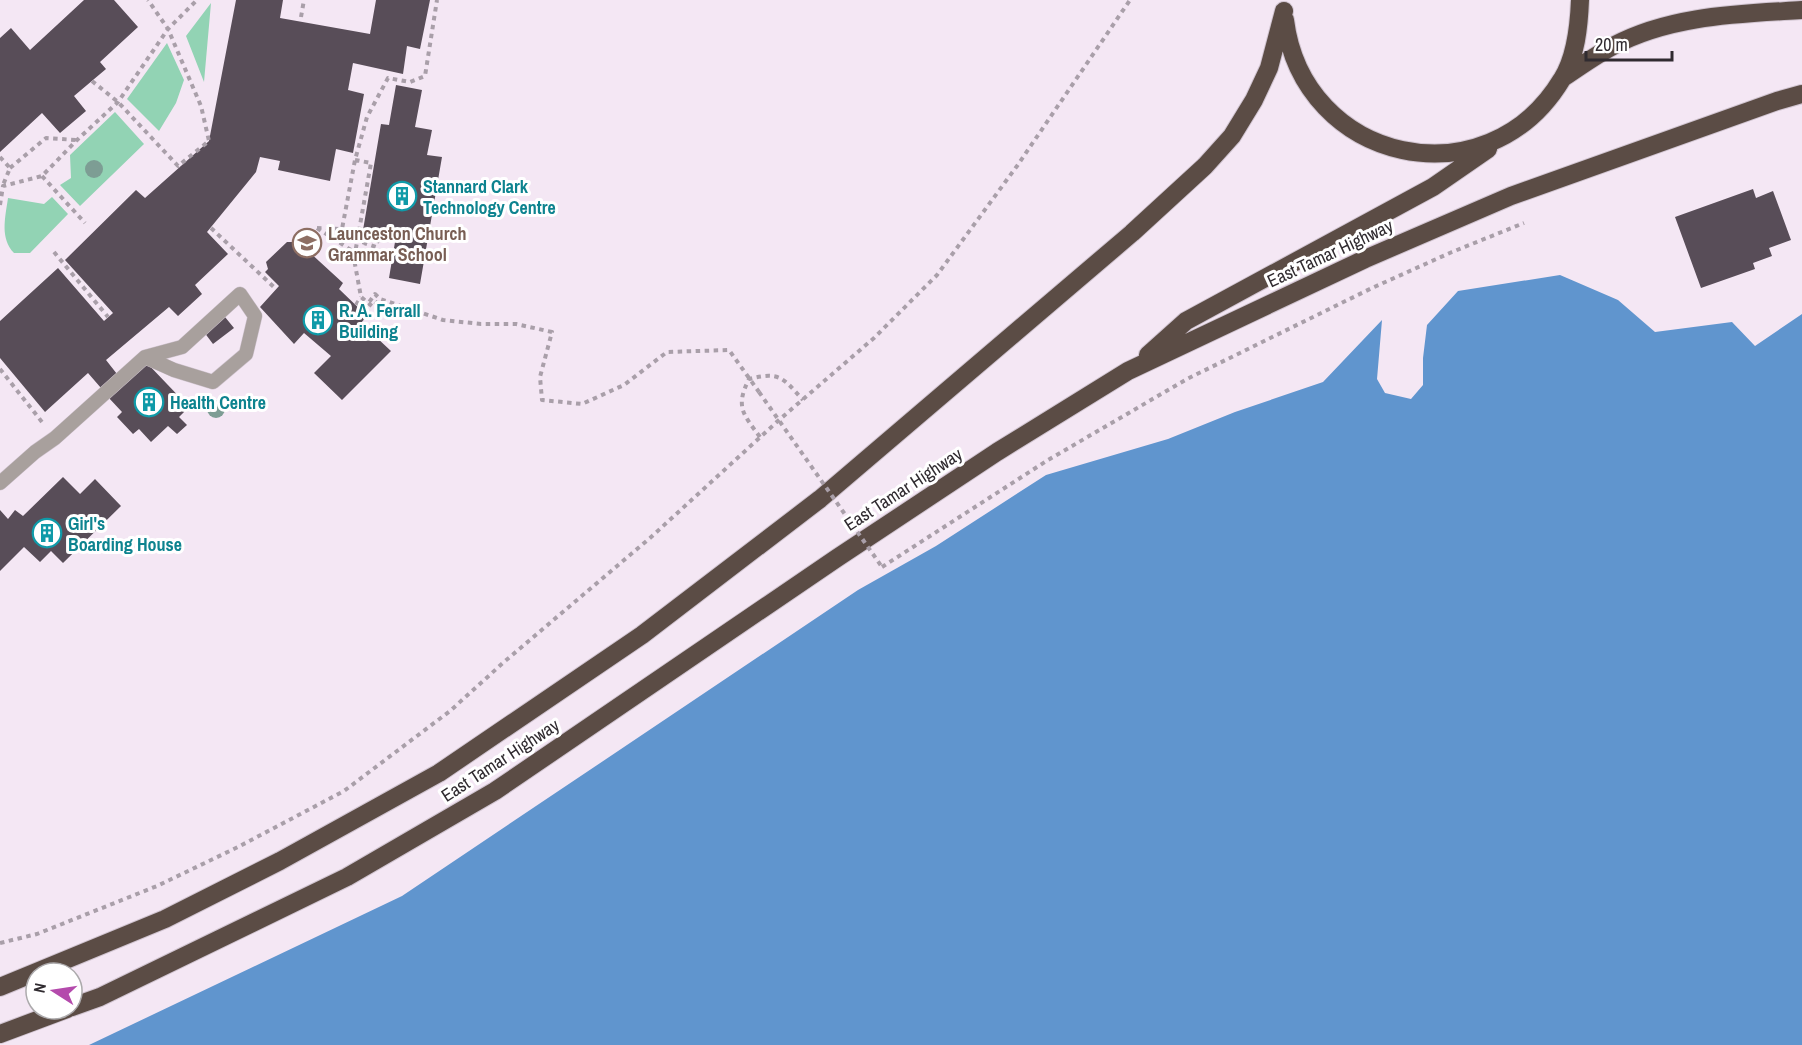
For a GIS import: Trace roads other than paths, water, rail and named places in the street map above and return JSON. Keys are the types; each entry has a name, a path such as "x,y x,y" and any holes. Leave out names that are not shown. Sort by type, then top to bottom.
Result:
{"highway":[{"path":"1563,78 1576,35 1580,0"},
{"path":"1284,5 1288,38 1299,67 1324,106 1349,129 1379,144 1412,153 1444,154 1465,151 1514,130"},
{"name":"East Tamar Highway","path":"0,987 165,919 280,861 439,773 642,635 820,499 1172,197 1205,166 1232,136 1254,100 1269,68 1284,5"},
{"path":"1128,372 1186,321 1433,187 1534,114 1563,78 1615,45 1649,31 1683,21 1802,10"},
{"name":"East Tamar Highway","path":"84,1003 347,877 447,820 495,791 957,478 1128,372 1365,259 1511,196 1802,94"},
{"path":"0,1034 35,1021"}],"lane":[{"path":"0,483 35,452 55,438 145,357 182,347 240,294 255,316 246,354 213,382 174,370 145,357"}],"water":[{"path":"1560,275 1618,300 1655,332 1732,322 1755,346 1802,314 1802,1045 89,1045 402,896 858,590 936,546 1046,475 1168,439 1235,412 1323,382 1382,320 1377,379 1385,393 1411,399 1423,385 1427,325 1458,291"}],"place":[{"name":"Stannard Clark Technology Centre","path":"402,196"},
{"name":"Launceston Church Grammar School","path":"307,243"},
{"name":"R. A. Ferrall Building","path":"318,320"},
{"name":"Health Centre","path":"149,402"},
{"name":"Girl's Boarding House","path":"47,533"}]}
